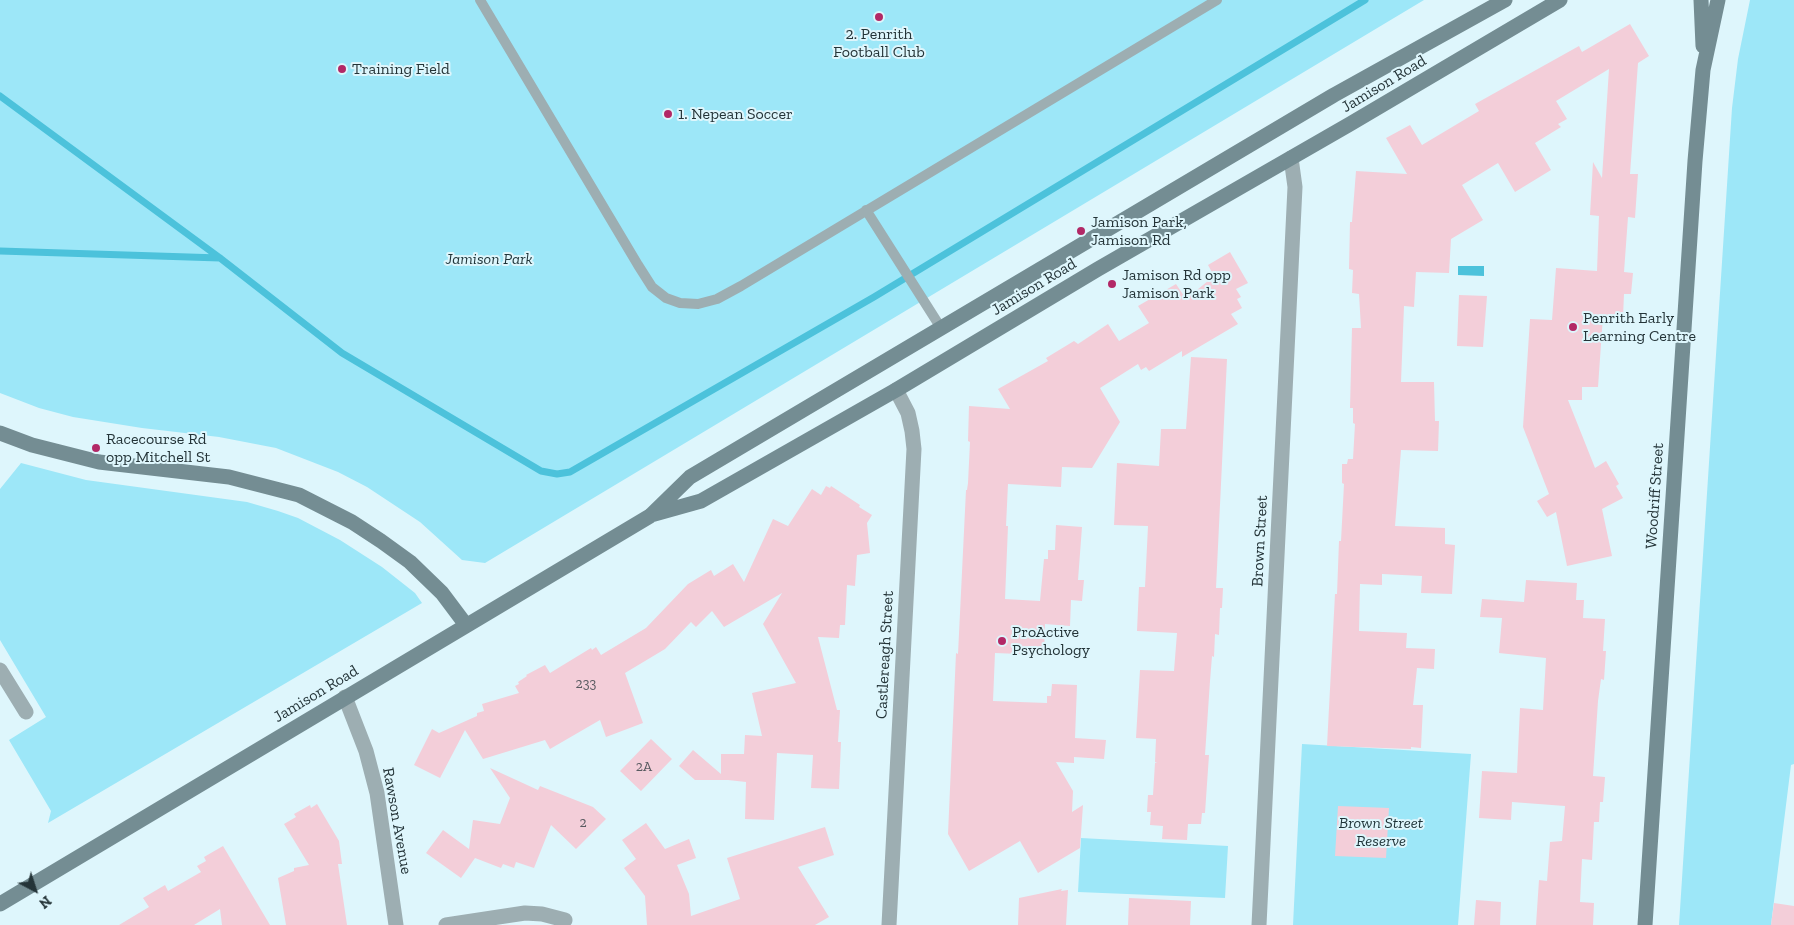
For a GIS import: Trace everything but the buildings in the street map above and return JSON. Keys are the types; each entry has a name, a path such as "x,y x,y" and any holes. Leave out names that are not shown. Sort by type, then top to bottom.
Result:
{"main road":[{"name":"Jamison Road","path":"0,904 650,516 690,477 1334,95 1505,0"},
{"name":"Jamison Road","path":"650,516 701,501 896,390 1098,269 1560,0"},
{"name":"Woodriff Street","path":"1701,0 1703,70"},
{"name":"Woodriff Street","path":"1645,925 1694,161 1703,70 1718,0"},
{"path":"1,435 99,462 229,477 299,495 352,522 410,562 442,593 466,625"}],"street":[{"name":"Brown Street","path":"1258,925 1295,187 1291,158"},
{"name":"Castlereagh Street","path":"888,925 914,449 908,413 896,390"},
{"path":"0,670 26,712"},
{"name":"Rawson Avenue","path":"345,697 366,751 378,793 396,925"},
{"path":"446,925 525,913 542,914 565,920"}],"lane":[{"path":"480,0 652,287 666,298 680,303 698,304 717,299 741,286 1217,0"},
{"path":"866,210 941,328"}],"green space":[{"name":"Jamison Park","path":"0,0 1424,0 485,563 462,560 420,522 367,487 338,472 276,448 219,437 142,428 73,417 39,408 0,393"},
{"path":"1750,0 1794,0 1794,764 1791,765 1771,925 1679,925 1732,108 1738,59"},
{"path":"21,463 86,480 247,502 278,511 298,518 340,540 382,567 415,593 422,603 48,823 51,811 9,740 46,717 0,640 0,489"},
{"name":"Brown Street Reserve","path":"1302,744 1471,754 1458,925 1293,925"},
{"path":"1081,838 1228,846 1225,898 1078,892"}],"shaded area":[{"path":"1458,266 1484,266 1484,276 1458,275"}],"waterway":[{"path":"0,96 220,258 342,353 541,471 557,474 570,472 874,297 1365,0"},
{"path":"0,251 220,258"}],"place":[{"name":"2. Penrith Football Club","path":"879,17"},
{"name":"Training Field","path":"342,69"},
{"name":"1. Nepean Soccer","path":"668,114"},
{"name":"Jamison Park, Jamison Rd","path":"1081,231"},
{"name":"Jamison Rd opp Jamison Park","path":"1112,284"},
{"name":"Penrith Early Learning Centre","path":"1573,327"},
{"name":"Racecourse Rd opp Mitchell St","path":"96,448"},
{"name":"ProActive Psychology","path":"1002,641"}]}
